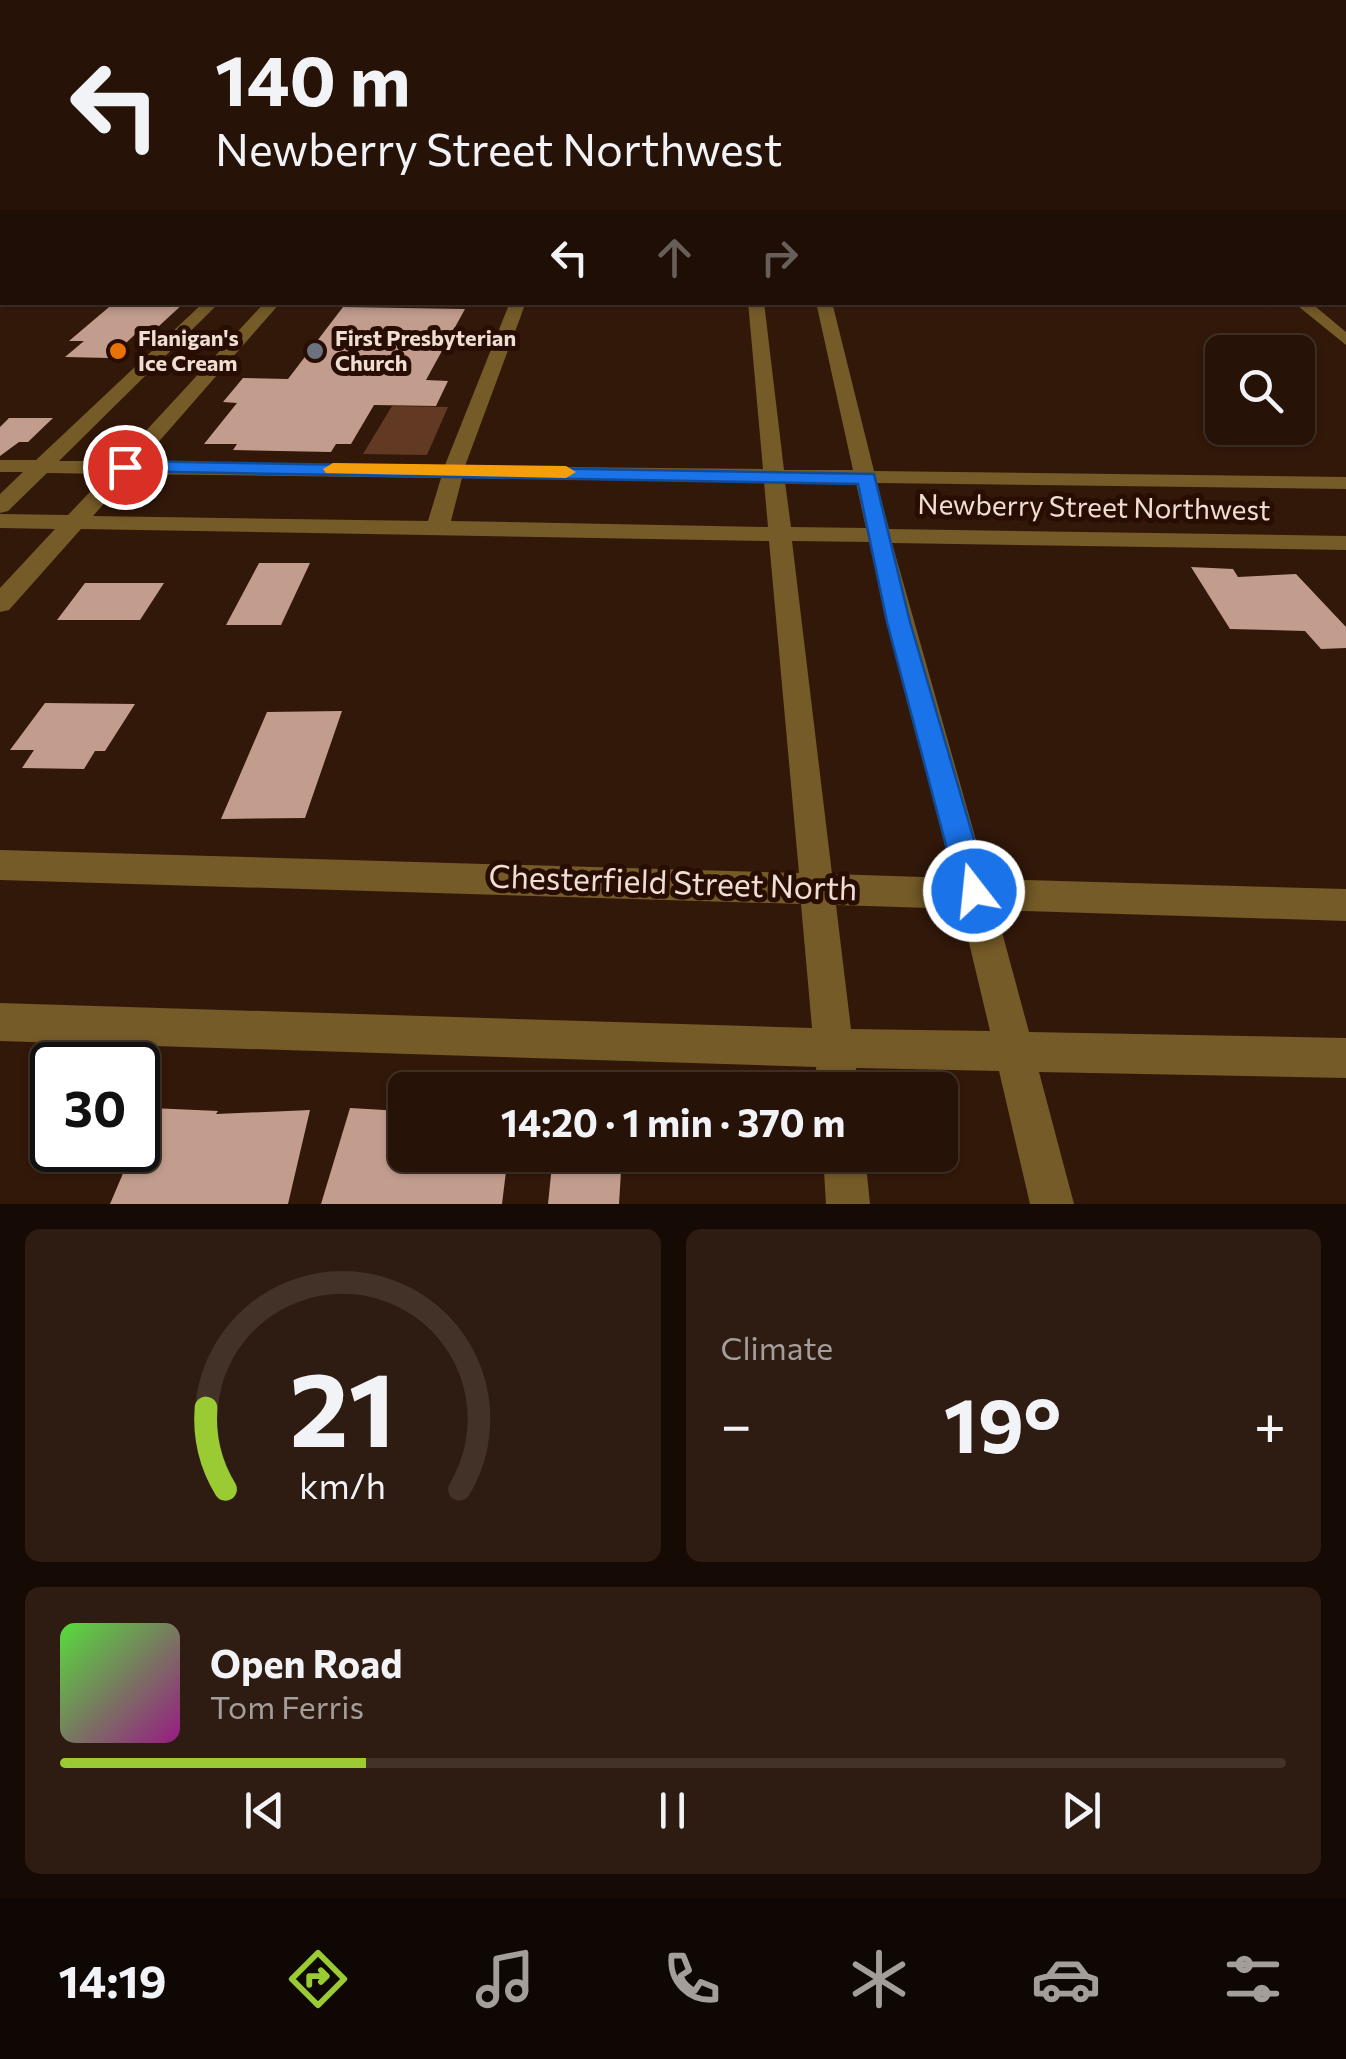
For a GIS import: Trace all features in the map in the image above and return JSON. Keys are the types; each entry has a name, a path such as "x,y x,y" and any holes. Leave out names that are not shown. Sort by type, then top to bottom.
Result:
{"street":[{"path":"0,506 209,305"},
{"path":"0,604 271,305"},
{"path":"438,527 454,470 517,305"},
{"path":"756,305 836,1072"},
{"path":"825,305 898,622 974,891 1052,1204"},
{"path":"1304,305 1346,340"},
{"name":"Newberry Street Northwest","path":"0,466 1346,483"},
{"name":"Newberry Street Northwest","path":"0,521 1346,542"},
{"name":"Chesterfield Street North","path":"0,866 974,891 1346,906"},
{"path":"0,1022 834,1048 1346,1058"},
{"path":"845,1172 848,1204"}],"shaded area":[{"path":"392,406 448,407 427,455 363,454"}],"building":[{"path":"111,305 182,305 159,326 144,326 110,358 65,357 84,341 69,341"},
{"path":"343,307 465,309 426,380 448,381 436,406 374,405 351,444 336,444 331,452 233,450 237,444 204,444 237,403 223,402 243,378 288,379"},
{"path":"9,418 53,418 28,442 19,442 0,456 0,427"},
{"path":"259,563 310,563 281,625 226,625"},
{"path":"1191,567 1233,569 1238,577 1296,574 1346,627 1346,648 1321,649 1305,631 1230,629"},
{"path":"85,583 164,583 140,620 57,620"},
{"path":"45,703 135,704 105,751 95,751 84,769 22,768 34,750 10,750"},
{"path":"342,711 305,818 221,819 267,712"},
{"path":"160,1108 218,1111 216,1114 310,1110 288,1204 110,1204 124,1172 160,1172"},
{"path":"350,1108 388,1110 388,1172 506,1172 502,1204 321,1204"},
{"path":"551,1172 621,1172 619,1204 548,1204"}],"slow traffic":[{"path":"333,469 566,472"}],"place":[{"name":"Flanigan's Ice Cream","path":"118,351"},
{"name":"First Presbyterian Church","path":"315,351"}],"route":[{"path":"125,467 867,478 898,622 974,891"}]}
